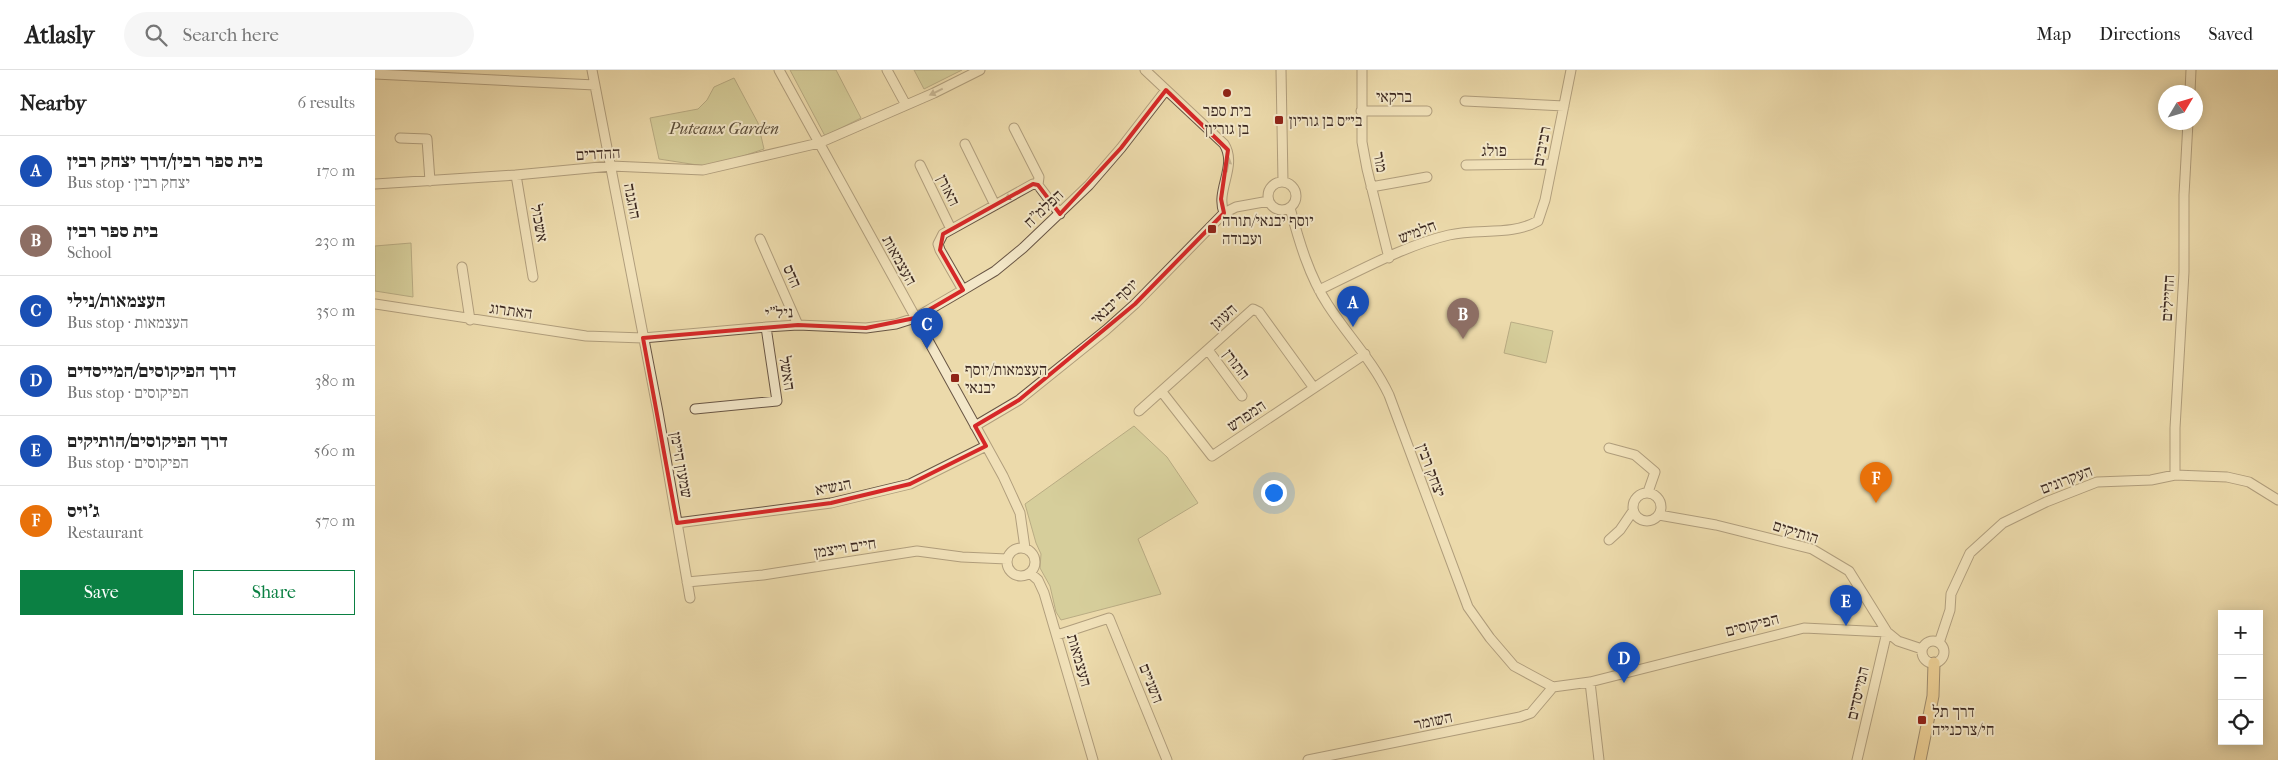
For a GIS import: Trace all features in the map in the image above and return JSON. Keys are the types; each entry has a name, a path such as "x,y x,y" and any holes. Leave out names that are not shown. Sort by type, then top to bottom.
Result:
{"main road":[{"path":"1920,760 1933,696 1934,663"}],"street":[{"name":"ההגנה","path":"592,70 643,338"},
{"name":"העצמאות","path":"779,70 1017,504 1023,524 1025,548"},
{"path":"887,70 906,105"},
{"name":"ההדרים","path":"375,184 516,175 611,166 703,170 819,143 980,70"},
{"path":"1145,70 1224,144 1228,150 1230,158 1221,199 1224,213"},
{"path":"1281,70 1283,182"},
{"name":"מור","path":"1362,70 1362,142 1389,258"},
{"name":"רביבים","path":"1532,224 1538,221 1541,214 1571,70"},
{"path":"2190,85 2191,70"},
{"path":"375,74 461,75 595,85"},
{"name":"הפלמ\"ח","path":"915,318 995,270 1059,214 1089,185 1121,148 1166,90"},
{"path":"1465,101 1564,106"},
{"name":"ברקאי","path":"1361,111 1427,111"},
{"path":"1014,128 1039,177 1038,184 1059,214"},
{"name":"החיילים","path":"2175,475 2175,428 2184,272 2184,195 2188,130"},
{"path":"400,138 427,140 430,181"},
{"path":"965,144 995,205"},
{"name":"פולג","path":"1466,165 1552,164"},
{"name":"האורן","path":"920,165 951,228"},
{"name":"אשכול","path":"516,175 533,277"},
{"path":"1371,187 1427,178"},
{"path":"1283,182 1292,186 1295,190 1296,200 1290,208 1278,209 1269,201 1268,196 1271,187 1283,182"},
{"name":"האורן","path":"963,290 938,244 943,234 1033,184 1038,184"},
{"name":"יוסף יבנאי","path":"975,426 1019,400 1106,330 1135,304 1224,213 1236,207 1269,201"},
{"name":"יצחק רבין","path":"1290,208 1300,245 1319,290 1379,374 1389,394 1467,607 1514,666 1553,688"},
{"name":"חלמיש","path":"1319,290 1389,258 1451,234 1491,229 1515,229 1532,224"},
{"name":"הדס","path":"760,239 798,325"},
{"path":"462,267 470,320"},
{"name":"האתרוג","path":"375,304 470,320 586,336 643,338"},
{"name":"העוגן","path":"1139,411 1253,310 1259,312 1314,388"},
{"name":"ניל\"י","path":"643,338 798,325 866,328 896,324 915,318"},
{"name":"האשל","path":"695,408 777,400 766,327"},
{"name":"שמעון היימן","path":"643,338 690,598"},
{"name":"התורן","path":"1208,350 1242,396"},
{"name":"המפרש","path":"1162,392 1212,456 1365,354"},
{"name":"הנשיא","path":"677,523 831,503 910,484 986,446"},
{"path":"1609,448 1635,455 1655,472 1648,492"},
{"name":"העקרונים","path":"1939,643 1950,610 1951,594 1970,553 2003,523 2046,502 2097,482 2151,480 2175,475 2227,477 2249,482 2278,500"},
{"path":"1609,540 1620,530 1633,511 1633,502 1639,494 1648,492 1659,499 1662,507 1659,516 1651,521 1643,520 1633,511"},
{"name":"הותיקים","path":"1659,516 1716,525 1812,549 1849,570 1887,632"},
{"path":"1025,548 1033,553 1036,562 1030,574 1022,576 1014,574 1008,568 1007,559 1012,551 1025,548"},
{"name":"חיים וייצמן","path":"687,582 763,575 917,551 962,557 1007,559"},
{"name":"העצמאות","path":"1030,574 1041,586 1093,760"},
{"name":"השניים","path":"1057,635 1109,618 1167,760"},
{"name":"הפיקוסים","path":"1590,682 1803,628 1887,632 1898,641 1922,649"},
{"name":"המייסדים","path":"1857,760 1887,632"},
{"path":"1929,641 1939,643 1943,648 1943,656 1940,661 1934,663 1923,659 1922,649 1929,641"},
{"path":"1553,688 1590,682 1599,760"},
{"name":"השומר","path":"1308,760 1520,717 1531,713 1553,688"}],"highlighted area":[{"path":"1166,90 1228,150 1221,199 1224,213 1135,304 1019,400 975,426 986,446 910,484 831,503 677,523 643,338 798,325 866,328 915,318 963,290 940,250 943,234 1033,184 1038,185 1060,214 1121,148"}],"green space":[{"path":"790,70 836,70 861,118 825,136"},
{"path":"914,70 962,70 924,89"},
{"name":"Puteaux Garden","path":"734,78 758,123 764,149 710,167 659,159 650,118 698,109 707,100 714,87"},
{"path":"411,243 413,297 375,291 375,246"},
{"path":"1511,322 1553,331 1546,363 1504,353"},
{"path":"1134,426 1167,457 1198,503 1138,539 1161,594 1061,620 1056,612 1050,586 1040,568 1041,554 1025,504"}],"place":[{"name":"בית ספר בן גוריון","path":"1227,93"},
{"name":"בי״ס בן גוריון","path":"1279,120"},
{"name":"יוסף יבנאי/תורה ועבודה","path":"1212,229"},
{"name":"בית ספר רבין/דרך יצחק רבין","path":"1353,327"},
{"name":"בית ספר רבין","path":"1463,339"},
{"name":"העצמאות/נילי","path":"927,349"},
{"name":"העצמאות/יוסף יבנאי","path":"955,378"},
{"name":"ג'ויס","path":"1876,503"},
{"name":"דרך הפיקוסים/הותיקים","path":"1846,626"},
{"name":"דרך הפיקוסים/המייסדים","path":"1624,683"},
{"name":"דרך תל חי/צרכנייה","path":"1922,720"}]}
